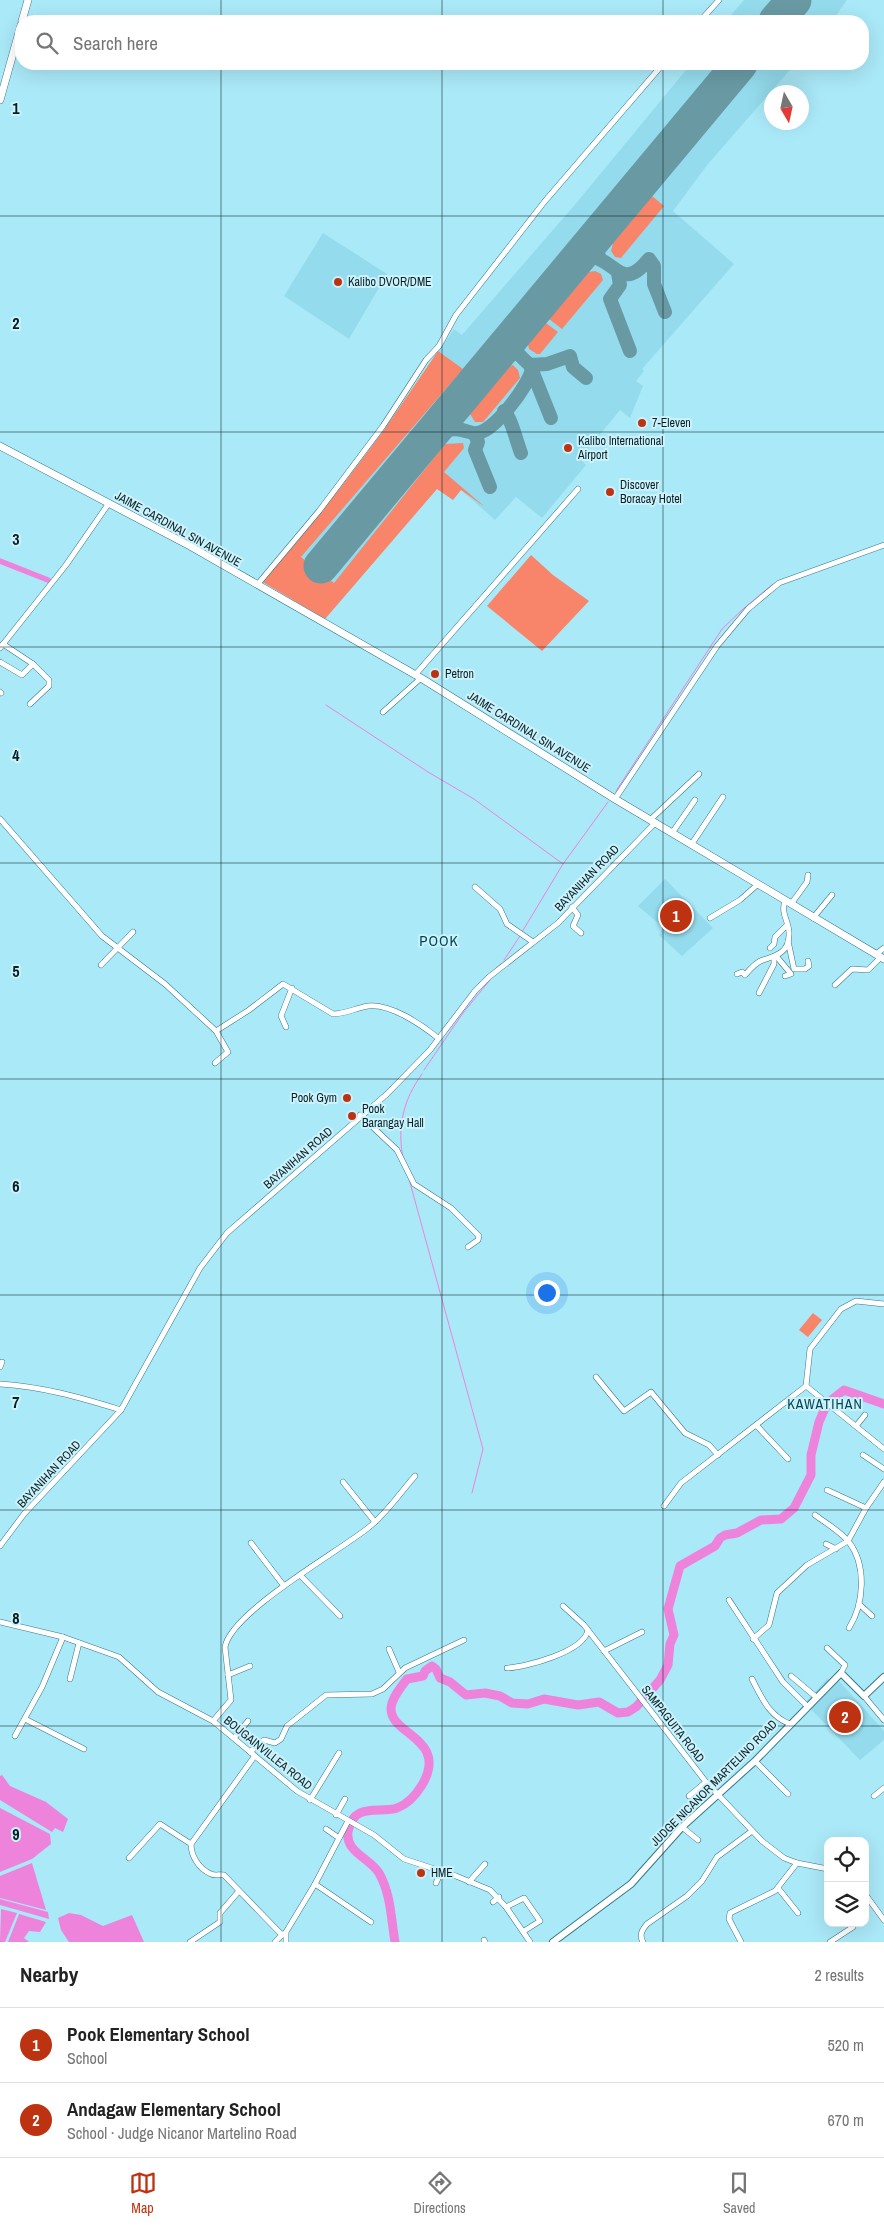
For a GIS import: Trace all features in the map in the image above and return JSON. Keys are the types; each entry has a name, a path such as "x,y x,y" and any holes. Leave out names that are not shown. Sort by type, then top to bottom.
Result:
{"main road":[{"path":"24,15 28,0"},
{"path":"0,100 15,46"},
{"name":"JAIME CARDINAL SIN AVENUE","path":"0,446 109,503 418,677 652,822 881,957"}],"street":[{"path":"705,15 719,0"},
{"path":"257,585 319,511 383,426 426,360 439,346 456,315 545,201 658,70"},
{"path":"383,712 418,677 578,489"},
{"path":"30,704 50,683 46,676 33,664 2,646 66,565 109,503"},
{"path":"614,799 716,646 748,609 779,583 884,545"},
{"path":"0,662 22,675 33,664"},
{"name":"BAYANIHAN ROAD","path":"0,1546 24,1514 121,1410 200,1268 227,1233 416,1066 480,986 558,923 699,774"},
{"path":"691,845 723,797"},
{"path":"672,833 695,800"},
{"path":"0,819 95,929 116,948 165,984 216,1031 228,1052 214,1063"},
{"path":"808,875 807,882 782,910 787,925 794,969 805,969 809,966 808,961"},
{"path":"710,918 740,900 758,884"},
{"path":"475,887 500,908 507,924 533,942"},
{"path":"813,918 832,895"},
{"path":"572,907 578,914 573,926 581,934"},
{"path":"770,948 774,944 775,937 787,925"},
{"path":"101,966 133,932"},
{"path":"759,993 774,964 775,957 788,940"},
{"path":"835,985 852,969 868,970 881,957 884,948"},
{"path":"737,974 742,972 745,975 752,966 763,959 775,957"},
{"path":"775,957 791,974 785,976"},
{"path":"216,1031 249,1010 283,984 333,1014 368,1006 387,1008 422,1025 438,1038"},
{"path":"286,1027 281,1016 292,988"},
{"path":"360,1115 397,1150 414,1184 451,1208 479,1236 478,1240 468,1247"},
{"path":"664,1506 681,1483 806,1386 810,1349 841,1309 856,1300 884,1304"},
{"path":"596,1378 624,1412 651,1392 685,1434 709,1445 718,1455"},
{"path":"0,1384 34,1386 121,1410"},
{"path":"806,1386 884,1449"},
{"path":"856,1426 864,1415"},
{"path":"756,1426 788,1459"},
{"path":"863,1455 884,1469"},
{"path":"213,1721 231,1700 226,1640 235,1628 284,1586 375,1522 414,1476"},
{"path":"343,1482 375,1522"},
{"path":"753,1639 769,1625 777,1593 803,1568 848,1541 866,1508 884,1482"},
{"path":"827,1490 866,1508"},
{"path":"815,1515 848,1541 857,1554 860,1568 859,1604 856,1616 849,1628"},
{"path":"252,1543 284,1586"},
{"path":"826,1544 836,1549"},
{"path":"300,1575 340,1616"},
{"path":"729,1600 753,1639 789,1690 807,1706"},
{"path":"859,1604 872,1616"},
{"name":"SAMPAGUITA ROAD","path":"563,1606 588,1630 706,1782 752,1831 772,1850 797,1863 824,1868"},
{"name":"BOUGAINVILLEA ROAD","path":"0,1622 62,1637 119,1657 158,1692 213,1721 235,1737 252,1754 310,1800 374,1835 404,1859 490,1890 506,1907 530,1942"},
{"path":"507,1668 524,1667 551,1657 582,1641 588,1630"},
{"path":"604,1651 642,1632"},
{"path":"15,1736 42,1686 62,1637"},
{"path":"286,1942 284,1934 222,1873 211,1874 193,1858 192,1844 252,1754 264,1740 275,1743 281,1739 287,1726 326,1695 372,1694 382,1689 400,1672 428,1656 464,1640"},
{"path":"70,1679 79,1643"},
{"path":"827,1648 845,1665 841,1673 884,1720"},
{"path":"389,1649 400,1672"},
{"path":"228,1675 250,1666"},
{"name":"JUDGE NICANOR MARTELINO ROAD","path":"553,1942 631,1884 682,1827 755,1761 841,1673"},
{"path":"791,1676 816,1697"},
{"path":"864,1696 884,1677"},
{"path":"752,1678 771,1712 777,1718 790,1724"},
{"path":"25,1719 84,1749"},
{"path":"235,1737 248,1721"},
{"path":"310,1800 339,1753"},
{"path":"755,1761 788,1794"},
{"path":"689,1796 706,1782"},
{"path":"874,1796 884,1788"},
{"path":"336,1815 345,1799"},
{"path":"275,1942 284,1934 315,1884 348,1822"},
{"path":"129,1858 160,1824 192,1844"},
{"path":"682,1827 698,1840"},
{"path":"326,1829 339,1838"},
{"path":"643,1942 641,1938 642,1930 647,1924 687,1896 702,1881 717,1858 752,1831"},
{"path":"742,1942 729,1919 730,1913 767,1896 778,1888 797,1863"},
{"path":"469,1882 485,1864"},
{"path":"436,1883 442,1872"},
{"path":"315,1884 371,1922"},
{"path":"778,1888 798,1913"},
{"path":"190,1942 220,1922 220,1912 239,1891"},
{"path":"493,1902 498,1897"},
{"path":"506,1907 524,1898 539,1916 540,1921 524,1932"},
{"path":"869,1899 884,1920"},
{"path":"830,1942 853,1927"}],"shaded area":[{"path":"744,0 847,0 836,15 731,15"},
{"name":"Kalibo International Airport","path":"686,70 790,70 777,85 764,85 764,100 708,164 673,211 734,264 642,369 644,371 636,381 643,386 630,418 620,410 580,459 586,465 542,518 516,497 495,520 461,490 453,500 437,488 325,619 261,581 341,487 384,430 454,329 462,335 578,201"},
{"path":"652,196 664,206 621,258 615,257 611,251 613,243"},
{"path":"323,233 387,274 349,339 284,296"},
{"path":"595,271 601,274 603,280 562,329 549,319 589,272"},
{"path":"546,323 558,332 540,354 537,354 529,349 528,344"},
{"path":"438,351 463,369 301,557 334,583 445,444 463,443 464,448 444,472 485,507 461,490 453,500 437,489 325,619 261,581 341,487 384,430"},
{"path":"513,365 518,370 520,378 483,422 475,422 470,414 510,366"},
{"path":"531,555 553,575 589,601 542,651 487,606"},
{"path":"665,879 713,928 682,956 659,935 663,927 638,906"},
{"path":"813,1313 822,1320 808,1337 799,1330"},
{"path":"827,1679 839,1681 884,1731 884,1740 860,1760 805,1703"},
{"path":"2,1775 10,1786 46,1802 68,1819 63,1832 55,1828 52,1832 0,1800 0,1776"},
{"path":"0,1808 50,1834 51,1844 32,1859 0,1872"},
{"path":"32,1863 46,1910 0,1898 0,1876"},
{"path":"0,1899 48,1912 49,1919 0,1905"},
{"path":"1,1909 17,1913 5,1942 0,1942"},
{"path":"69,1913 81,1915 103,1926 132,1915 144,1942 69,1942 61,1930 58,1918"},
{"path":"19,1914 46,1922 40,1932 29,1931 24,1938 29,1942 8,1942"}],"waterway":[{"path":"0,561 48,580"},
{"path":"616,791 722,629 773,584"},
{"path":"326,705 428,772 474,799 563,864"},
{"path":"522,932 563,864 608,802"},
{"path":"504,960 520,936"},
{"path":"496,968 501,964"},
{"path":"424,1070 463,1013 490,980"},
{"path":"403,1158 401,1147 403,1114 410,1094 422,1074"},
{"path":"409,1179 483,1449 472,1493"},
{"path":"829,1402 844,1390 884,1404"},
{"path":"395,1942 390,1907 383,1881 375,1868 350,1845 348,1832 351,1822 361,1812 397,1808 408,1802 422,1785 428,1770 429,1757 424,1748 393,1718 391,1705 394,1697 407,1679 423,1676 425,1671 432,1666 436,1669 440,1678 450,1682 466,1695 485,1693 500,1696 512,1703 528,1704 544,1699 578,1705 599,1702 618,1713 628,1712 636,1707 660,1680 668,1665 670,1644 674,1635 668,1609 680,1566 715,1546 720,1538 725,1535 737,1533 761,1520 781,1519 794,1508 811,1475 811,1455 819,1422 826,1406"}],"taxiway":[{"path":"599,233 595,246 600,259"},
{"path":"575,261 594,257 626,274 633,273 649,259 654,266 654,284 665,312"},
{"path":"618,273 620,285 610,299 630,351"},
{"path":"518,331 515,342 516,350 530,365 547,364 570,356 573,367 586,378"},
{"path":"495,357 508,353 518,354"},
{"path":"531,368 551,418"},
{"path":"423,444 431,437 446,430 456,429 471,433 484,431 510,407 525,386 532,369"},
{"path":"451,410 451,424 456,429"},
{"path":"504,411 507,414 521,453"},
{"path":"475,434 478,442 475,450 490,487"}],"runway":[{"path":"781,15 794,0"},
{"path":"321,566 735,70"}],"place":[{"name":"Kalibo DVOR/DME","path":"338,282"},
{"name":"7-Eleven","path":"642,423"},
{"name":"Kalibo International Airport","path":"568,448"},
{"name":"Discover Boracay Hotel","path":"610,492"},
{"name":"Petron","path":"435,674"},
{"name":"Pook Elementary School","path":"676,916"},
{"name":"Pook Gym","path":"347,1098"},
{"name":"Pook Barangay Hall","path":"352,1116"},
{"name":"Andagaw Elementary School","path":"845,1717"},
{"name":"HME","path":"421,1873"}],"district":[{"name":"POOK","path":"439,941"},
{"name":"KAWATIHAN","path":"825,1404"}]}
